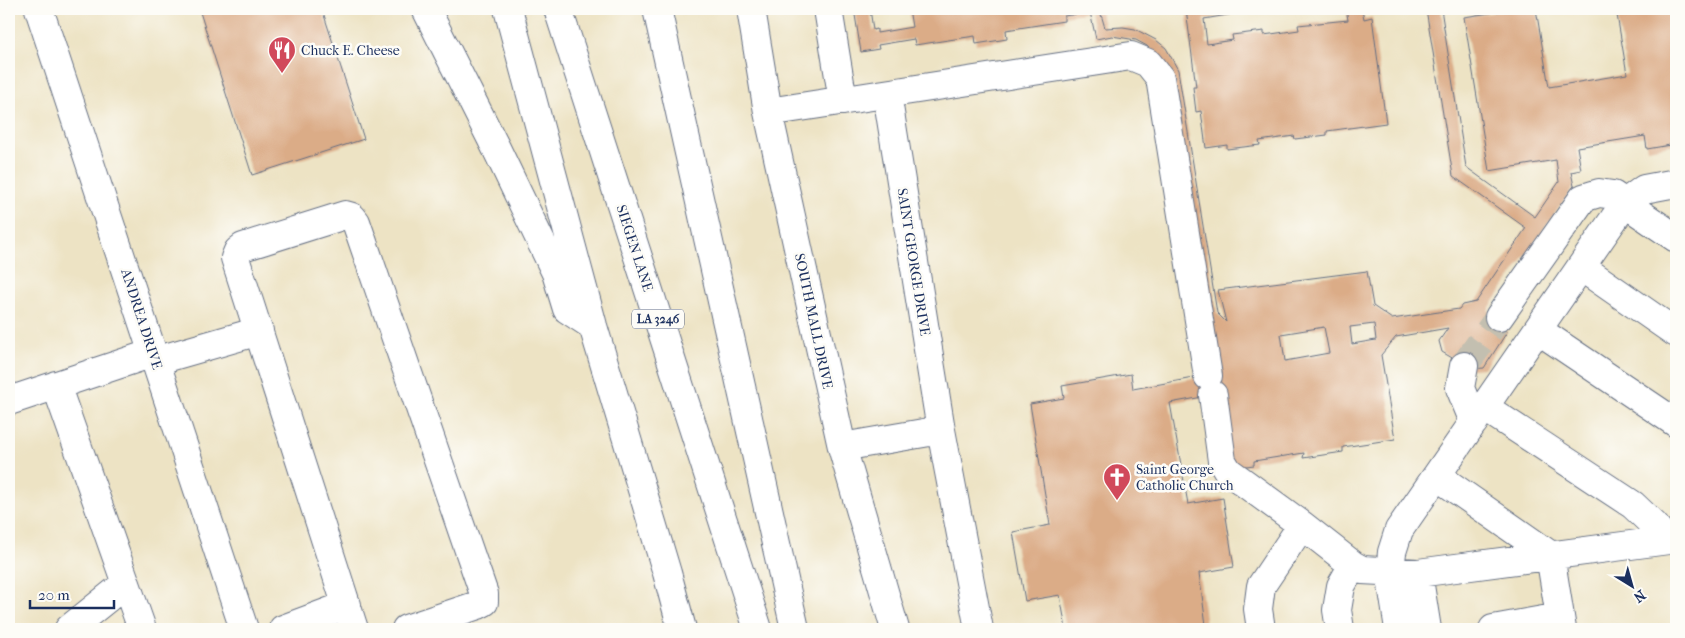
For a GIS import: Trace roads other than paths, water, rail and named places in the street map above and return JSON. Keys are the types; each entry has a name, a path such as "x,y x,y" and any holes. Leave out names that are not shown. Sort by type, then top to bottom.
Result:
{"main road":[{"name":"ANDREA DRIVE","path":"39,9 244,629"},
{"path":"426,9 556,273 567,309 593,326"},
{"path":"508,9 593,326 682,629"},
{"name":"SIEGEN LANE","path":"558,9 758,629"},
{"path":"657,9 795,629"},
{"name":"SOUTH MALL DRIVE","path":"751,9 768,112 842,447 895,629"},
{"path":"828,9 843,101"},
{"path":"768,112 1131,56 1148,63 1160,78 1222,461 1228,471 1362,570 1418,574 1671,540"},
{"name":"SAINT GEORGE DRIVE","path":"887,94 941,430 979,629"},
{"path":"1399,629 1390,572 1392,552 1399,530 1625,203 1644,189 1676,183"},
{"path":"1499,317 1583,198 1599,193 1613,195 1676,238"},
{"path":"283,629 350,617 235,258 238,251 243,247 345,215 352,217 356,222 484,594 484,602 478,605 406,629"},
{"path":"1581,267 1676,333"},
{"path":"1538,330 1676,423"},
{"path":"9,401 56,385 154,357 258,331"},
{"path":"1464,366 1460,388 1479,414 1633,505 1671,540"},
{"path":"56,385 142,629"},
{"path":"842,447 941,430"},
{"path":"1436,476 1550,555 1561,623 1493,629"},
{"path":"1261,629 1258,609 1260,586 1302,525"},
{"path":"1340,629 1338,610 1341,586 1353,565"},
{"path":"1418,574 1427,629"},
{"path":"69,629 126,584"}],"tunnel":[{"path":"1464,366 1499,317"}],"place":[{"name":"Chuck E. Cheese","path":"282,74"},
{"name":"Saint George Catholic Church","path":"1117,501"}]}
